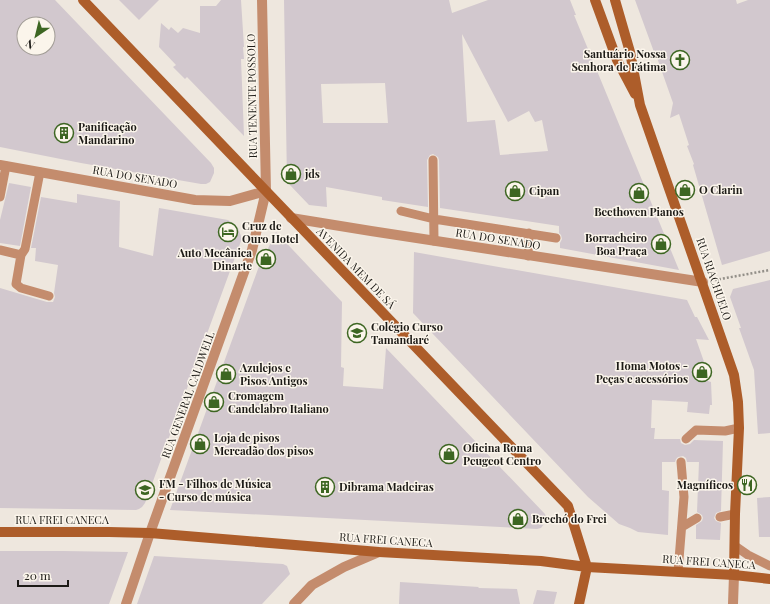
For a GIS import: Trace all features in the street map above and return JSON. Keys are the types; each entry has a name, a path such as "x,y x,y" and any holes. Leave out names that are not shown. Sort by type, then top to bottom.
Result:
{"main road":[{"name":"AVENIDA MEM DE SÁ","path":"83,0 568,506 587,567"},
{"path":"595,0 617,60 640,105"},
{"name":"RUA RIACHUELO","path":"615,0 630,52 640,105 734,374 738,402 739,428 734,575"},
{"name":"RUA FREI CANECA","path":"0,532 150,533 379,552 541,561 587,567 734,575 770,579"},
{"path":"579,604 587,567"}],"street":[{"name":"RUA TENENTE POSSOLO","path":"262,0 266,191"},
{"name":"RUA DO SENADO","path":"3,166 196,200 230,201 266,191"},
{"name":"RUA GENERAL CALDWELL","path":"126,604 252,250 266,191"},
{"name":"RUA DO SENADO","path":"291,218 703,282"},
{"path":"297,603 312,586 344,567 379,552"},
{"path":"733,604 734,575"}],"lane":[{"path":"433,160 434,241"},
{"path":"0,197 3,166"},
{"path":"40,172 25,249 21,255 16,284 21,288 49,296"},
{"path":"401,211 434,219 556,238"},
{"path":"528,256 529,234"},
{"path":"0,250 21,255"},
{"path":"686,440 696,430 725,431 739,428"},
{"path":"678,572 684,497 681,462"},
{"path":"720,517 735,514"},
{"path":"682,527 697,518"},
{"path":"735,546 748,555 770,566"}],"path":[{"path":"703,282 770,270"}],"building":[{"path":"0,0 55,0 211,163 214,168 214,173 210,182 201,184 0,147"},
{"path":"119,0 159,0 139,20"},
{"path":"221,0 241,0 244,47 244,59 241,59 244,136 187,77 185,79 173,67 176,65 159,47 161,23 169,30 171,27 178,33 183,28 200,33 200,6 216,6"},
{"path":"284,0 449,0 452,13 488,0 570,0 576,15 574,15 679,270 560,248 562,239 559,233 559,226 440,208 439,160 438,157 433,154 430,155 427,160 428,207 382,200 382,197 326,187 327,207 309,205 287,182","holes":["462,34 508,122 529,111 535,122 542,120 548,151 500,155 495,120 467,122","385,83 388,123 323,123 321,84"]},
{"path":"635,0 736,0 737,4 748,0 770,0 770,251 722,265 679,114 670,118 673,103"},
{"path":"9,183 31,187 20,246 0,243 0,220"},
{"path":"77,194 120,201 119,247 153,256 159,208 228,220 238,228 241,241 145,503 142,507 136,510 0,508 0,288 47,302 53,302 55,297 54,293 58,265 35,261 36,248 31,248 41,197 77,203"},
{"path":"276,232 342,302 341,367 344,368 343,386 383,389 386,348 545,514 547,520 541,528 170,510 258,269"},
{"path":"414,252 687,300 709,340 696,339 708,373 708,381 711,382 712,405 710,405 709,414 687,412 688,402 652,400 651,428 655,428 654,439 680,439 681,443 685,445 690,444 694,440 723,441 721,511 716,513 714,518 716,521 721,523 720,540 696,539 696,525 702,521 703,518 702,515 697,512 699,462 687,462 686,458 683,456 678,457 675,462 662,462 662,490 669,491 668,535 638,532 619,524 588,497 413,313"},
{"path":"770,280 770,433 758,434 754,370 730,297 733,289"},
{"path":"770,497 770,537 759,537 757,498"},
{"path":"0,551 128,552 109,604 0,604"},
{"path":"154,556 283,564 287,566 290,574 262,604 137,604"},
{"path":"400,582 479,587 478,588 517,589 520,604 399,604"},
{"path":"537,590 557,592 554,604 533,604"}],"place":[{"name":"Santuário Nossa Senhora de Fátima","path":"680,60"},
{"name":"Panificação Mandarino","path":"64,133"},
{"name":"jds","path":"291,174"},
{"name":"O Clarin","path":"685,190"},
{"name":"Cipan","path":"515,191"},
{"name":"Beethoven Pianos","path":"639,193"},
{"name":"Cruz de Ouro Hotel","path":"228,232"},
{"name":"Borracheiro Boa Praça","path":"661,244"},
{"name":"Auto Mecânica Dinarte","path":"266,259"},
{"name":"Colégio Curso Tamandaré","path":"357,333"},
{"name":"Homa Motos - Peças e acessórios","path":"702,372"},
{"name":"Azulejos e Pisos Antigos","path":"226,374"},
{"name":"Cromagem Candelabro Italiano","path":"214,402"},
{"name":"Loja de pisos Mercadão dos pisos","path":"200,444"},
{"name":"Oficina Roma Peugeot Centro","path":"449,454"},
{"name":"Magníficos","path":"747,485"},
{"name":"Dibrama Madeiras","path":"325,487"},
{"name":"FM - Filhos de Música - Curso de música","path":"145,490"},
{"name":"Brechó do Frei","path":"518,519"}]}
